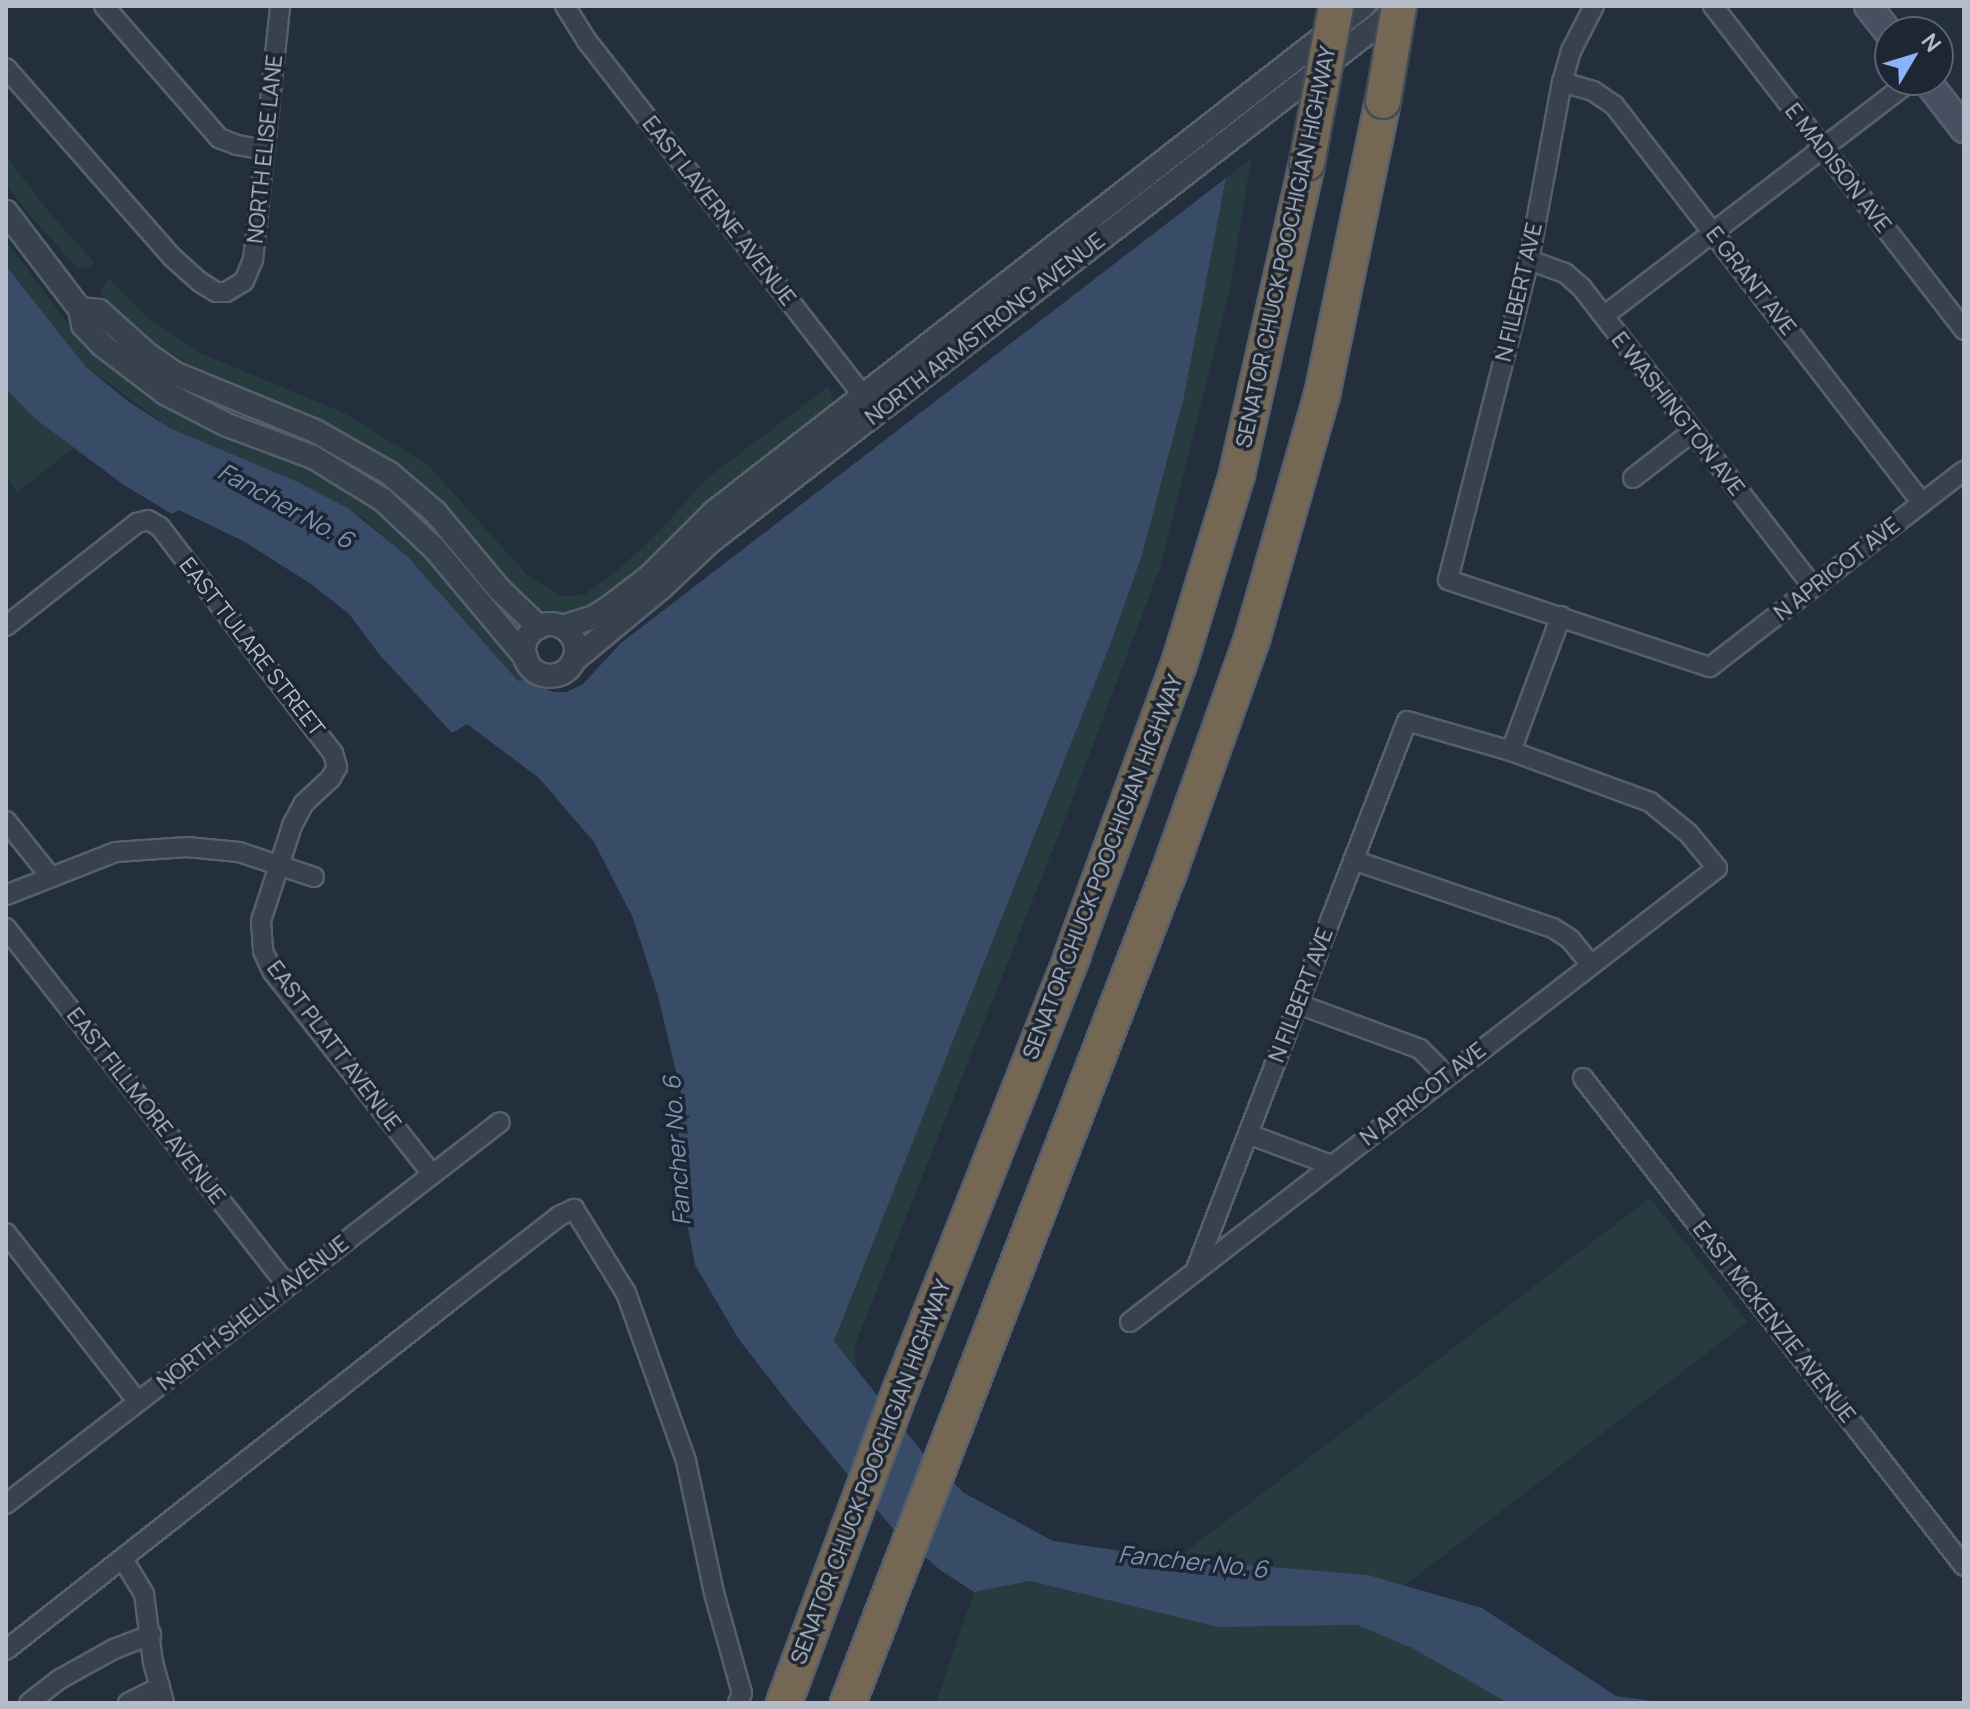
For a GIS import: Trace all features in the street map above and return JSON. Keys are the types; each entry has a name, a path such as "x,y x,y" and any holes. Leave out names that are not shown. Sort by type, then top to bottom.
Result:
{"highway":[{"name":"SENATOR CHUCK POOCHIGIAN HIGHWAY","path":"784,1703 901,1389 1072,956 1179,664 1237,474 1307,163 1336,6"},
{"path":"848,1703 897,1568 1168,875 1252,639 1322,395 1401,6"},
{"path":"870,1703 899,1615 897,1568"}],"main road":[{"path":"1938,96 1964,129"}],"street":[{"path":"104,6 219,138 264,150"},
{"name":"NORTH ELISE LANE","path":"6,68 186,271 216,292 237,288 253,260 280,6"},
{"name":"EAST LAVERNE AVENUE","path":"565,6 587,41 870,404"},
{"name":"NORTH ARMSTRONG AVENUE","path":"574,660 870,404 1363,6"},
{"name":"NORTH ARMSTRONG AVENUE","path":"551,627 594,617 611,606 650,576 714,512 870,404 1401,6"},
{"name":"N FILBERT AVE","path":"1561,616 1448,580 1529,260 1562,82 1571,51 1594,6"},
{"name":"E MADISON AVE","path":"1713,6 1964,330"},
{"name":"E GRANT AVE","path":"1562,82 1593,91 1614,105 1922,503"},
{"path":"1604,316 1891,96"},
{"path":"6,212 80,309 83,325 102,345 165,393 227,425 313,457 383,500 435,549 531,668 546,676 562,673 574,660 576,645 500,590 435,512 389,473 315,431 176,374 147,354 99,311 80,309"},
{"name":"E WASHINGTON AVE","path":"1529,260 1565,273 1604,316 1813,587"},
{"path":"1633,478 1692,432"},
{"name":"N APRICOT AVE","path":"1561,616 1710,667 1964,471"},
{"name":"EAST TULARE STREET","path":"6,626 137,523 148,520 160,527 333,753 337,767 331,778 304,803 292,826 281,864"},
{"path":"1511,751 1561,616"},
{"path":"526,658 528,637 551,627"},
{"name":"N FILBERT AVE","path":"1196,1269 1407,721 1511,751"},
{"name":"N APRICOT AVE","path":"1130,1322 1717,868 1688,833 1650,802 1511,751"},
{"path":"6,821 50,876"},
{"path":"6,895 116,852 187,847 239,852 314,877"},
{"path":"1353,860 1553,928 1570,939 1591,965"},
{"name":"EAST PLATT AVENUE","path":"281,864 261,921 263,951 273,972 432,1174"},
{"name":"EAST FILLMORE AVENUE","path":"6,928 287,1285"},
{"path":"1298,1004 1420,1049 1447,1076"},
{"name":"EAST MCKENZIE AVENUE","path":"1583,1078 1964,1566"},
{"name":"NORTH SHELLY AVENUE","path":"6,1504 500,1122"},
{"path":"1248,1134 1331,1165"},
{"path":"6,1650 559,1216 574,1209 626,1293 686,1461 714,1593 742,1693 738,1703"},
{"path":"6,1233 138,1402"},
{"path":"123,1559 144,1594 162,1695 128,1703"},
{"path":"29,1703 60,1679 114,1649 151,1635"}],"green space":[{"path":"6,156 53,217 94,262 89,267 77,268 26,211 6,183"},
{"path":"1251,159 1229,292 1161,565 1064,821 858,1337 854,1350 857,1369 834,1341 1112,640 1142,555 1184,397 1226,178"},
{"path":"6,241 72,329 93,352 143,393 209,428 313,469 377,508 427,555 499,636 526,679 518,682 407,556 363,518 298,482 170,428 86,367 6,266"},
{"path":"109,278 146,316 200,353 342,412 427,464 527,575 562,596 584,595 618,570 658,533 705,480 829,386 833,401 830,408 703,506 650,563 595,606 580,612 549,612 530,605 511,588 460,527 448,506 409,472 321,420 190,365 155,343 104,298 101,289"},
{"path":"6,389 34,418 74,448 17,492 6,477"},
{"path":"1650,1198 1747,1322 1404,1586 1368,1575 1176,1559"},
{"path":"1030,1581 1218,1627 1357,1625 1412,1648 1508,1703 936,1703 974,1592"}],"water":[{"name":"Fancher No. 6","path":"1226,178 1184,397 1142,555 1112,640 834,1341 923,1453 964,1493 1053,1541 1176,1559 1368,1575 1482,1608 1616,1696 1667,1703 1508,1703 1412,1648 1357,1625 1218,1627 1030,1581 974,1592 939,1569 894,1530 789,1404 738,1338 695,1265 677,1170 681,1093 658,996 633,918 594,842 539,778 467,724 452,733 379,654 349,614 311,584 245,542 179,510 172,514 124,485 34,418 6,389 6,266 86,367 129,402 170,428 298,482 349,509 407,556 518,681 526,679 553,692 567,692 583,684 621,643"}]}
